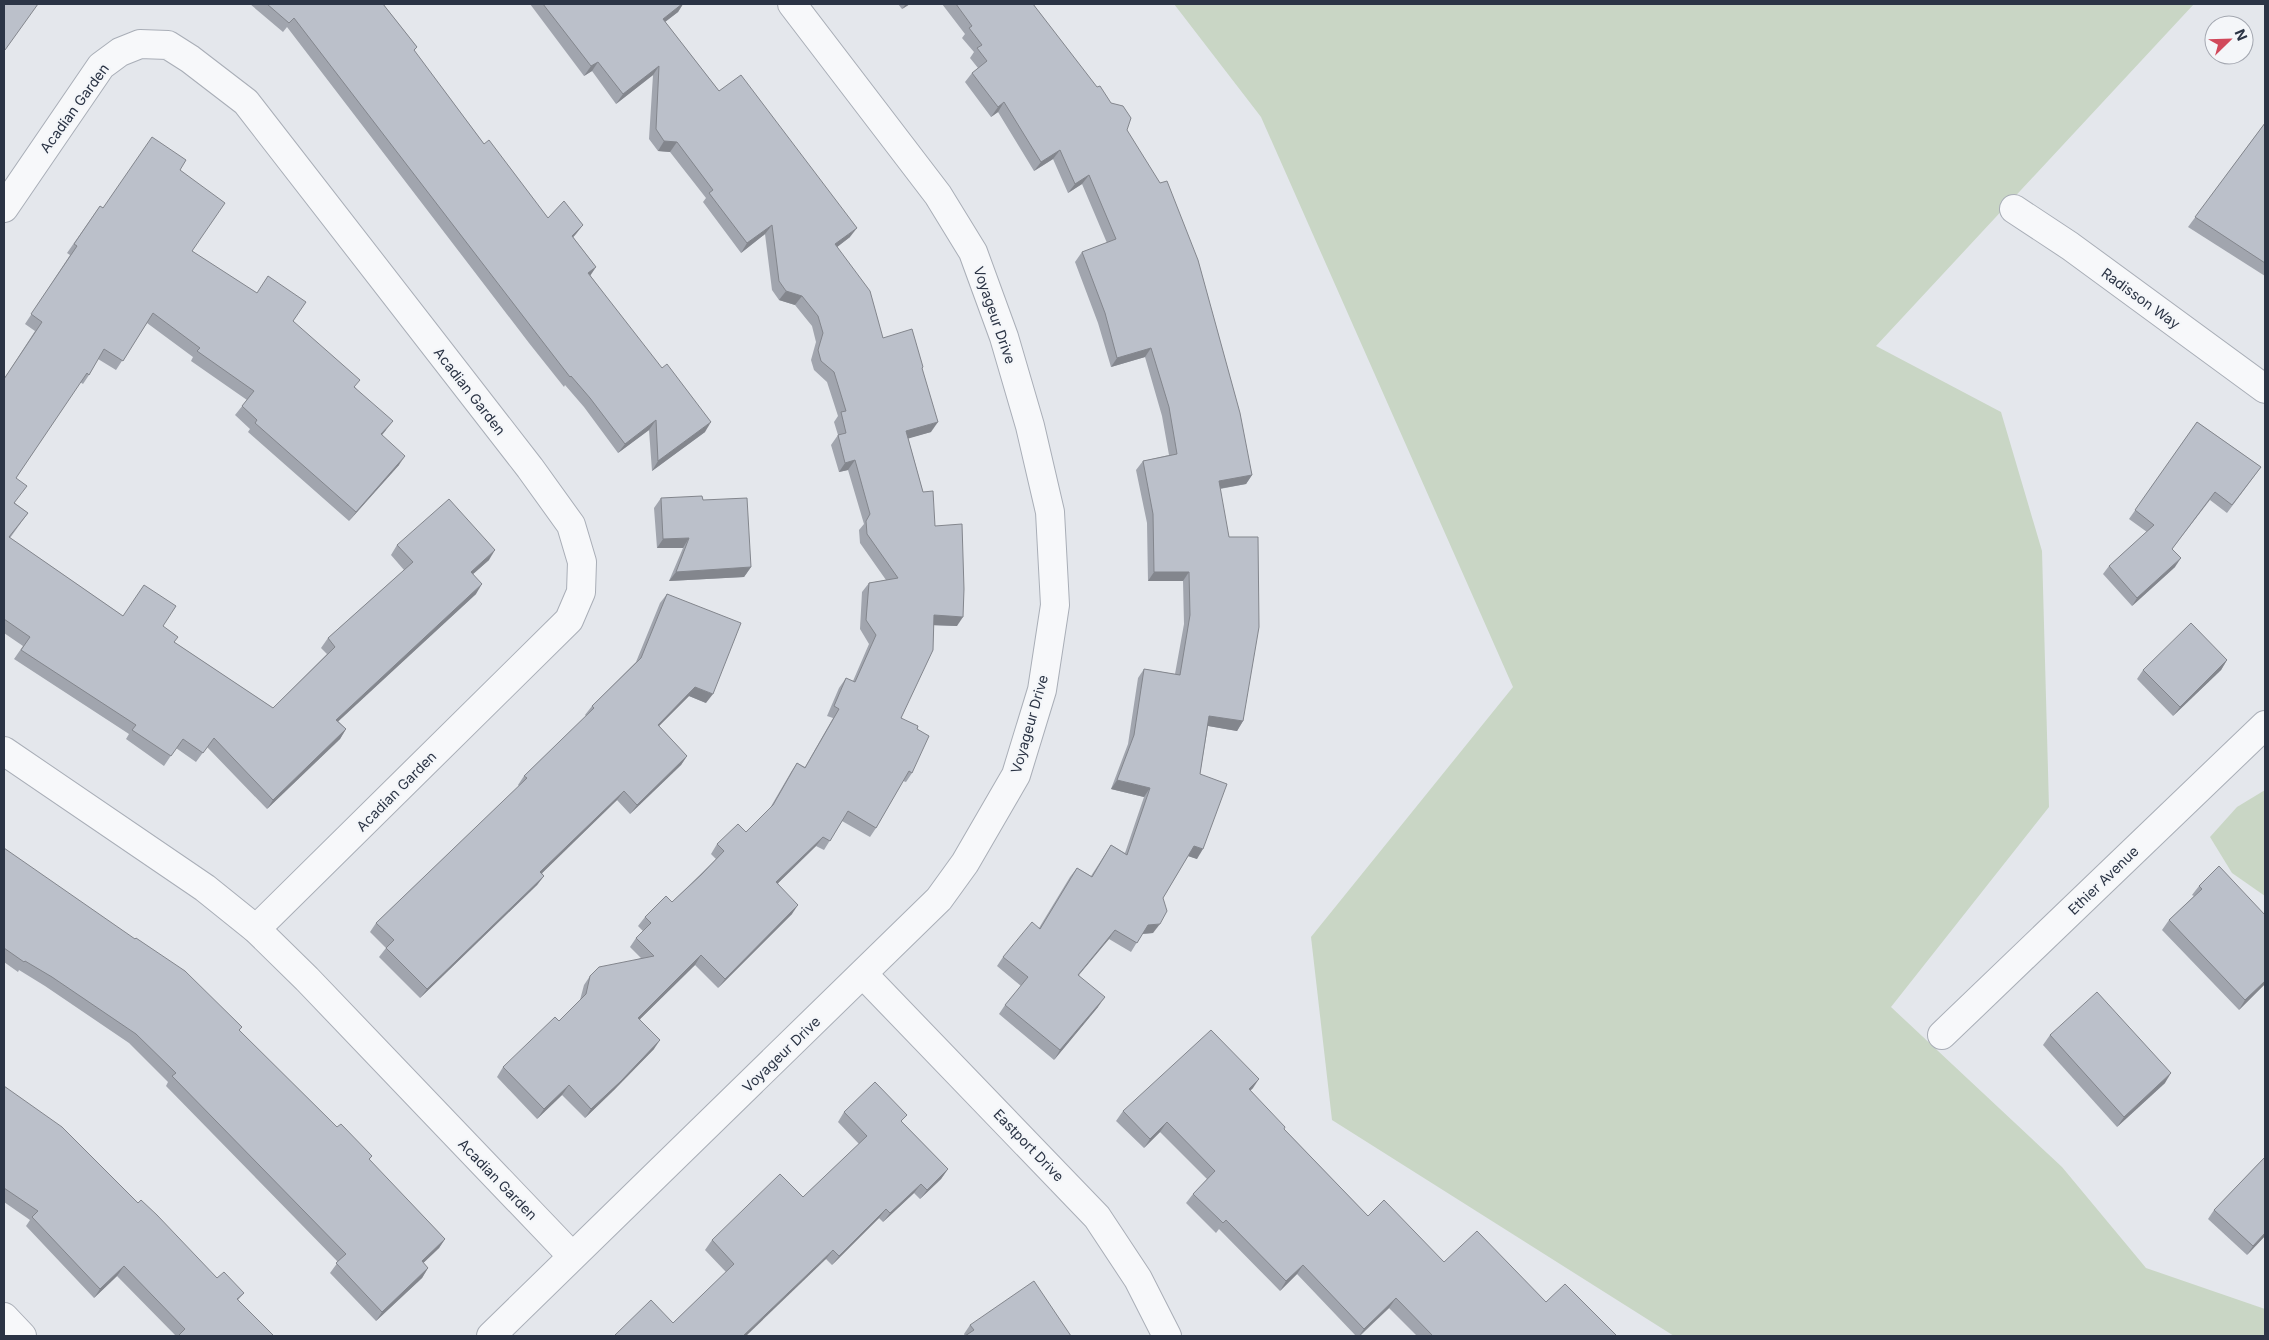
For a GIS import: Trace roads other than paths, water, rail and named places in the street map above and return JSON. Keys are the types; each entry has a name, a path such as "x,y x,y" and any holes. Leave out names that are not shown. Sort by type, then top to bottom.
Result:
{"street":[{"name":"Voyageur Drive","path":"491,1336 939,899 965,864 1016,775 1042,690 1055,605 1050,512 1030,426 1004,337 973,252 938,195 792,4"},
{"name":"Acadian Garden","path":"4,208 101,66 120,52 140,44 168,45 246,102 518,453 571,525 582,562 581,592 569,620 256,929"},
{"name":"Radisson Way","path":"2014,209 2070,246 2265,390"},
{"name":"Ethier Avenue","path":"1942,1035 2265,725"},
{"name":"Acadian Garden","path":"4,751 205,888 256,929 307,979 572,1256"},
{"name":"Eastport Drive","path":"863,974 1097,1217 1138,1280 1167,1336"},
{"path":"4,1317 22,1336"}]}
